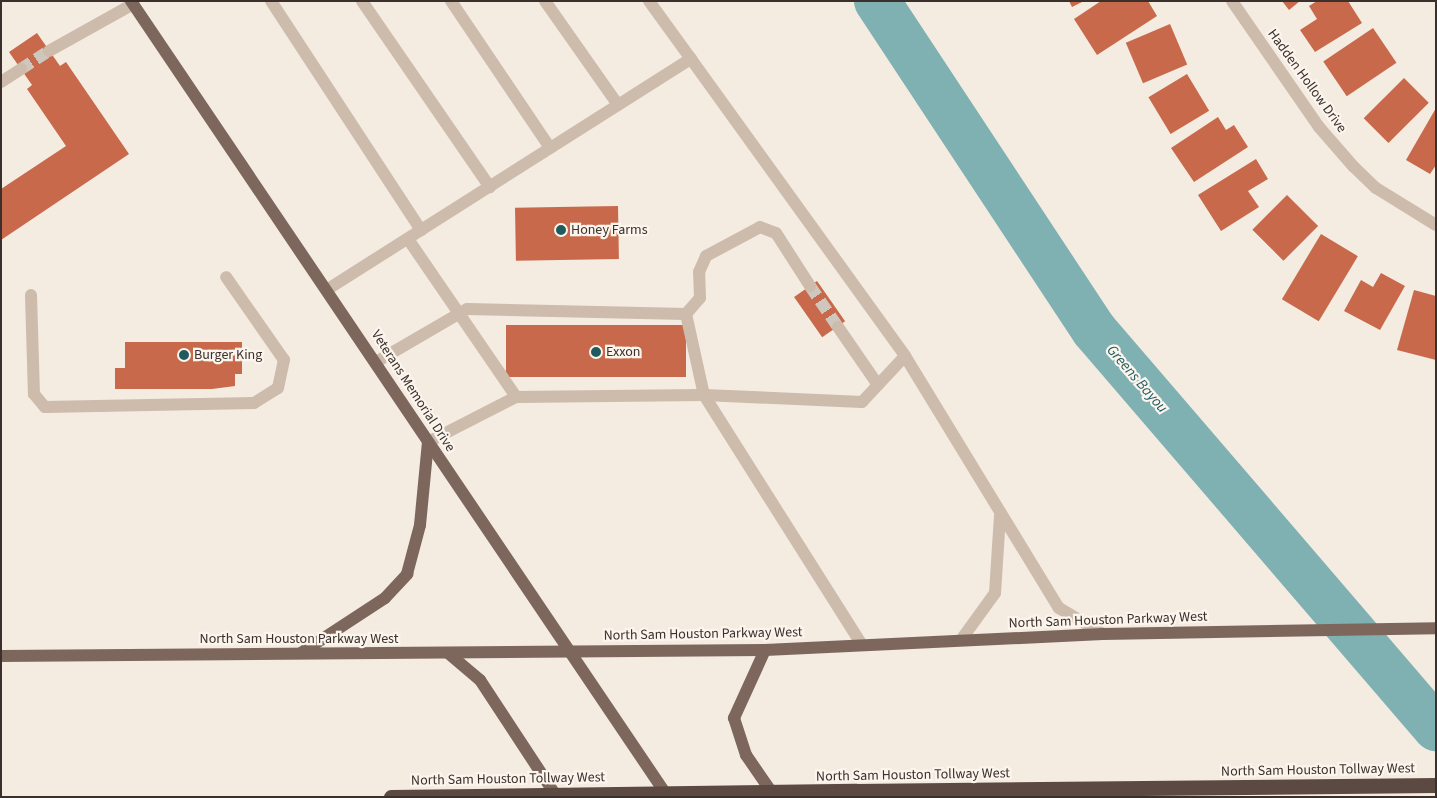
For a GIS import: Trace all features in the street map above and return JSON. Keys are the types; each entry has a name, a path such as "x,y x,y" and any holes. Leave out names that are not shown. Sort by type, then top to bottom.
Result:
{"highway":[{"name":"North Sam Houston Tollway West","path":"391,797 1436,785"}],"main road":[{"name":"Veterans Memorial Drive","path":"132,2 328,289 428,442 668,797"},
{"path":"301,654 385,598 407,574 420,525 428,442"},
{"name":"North Sam Houston Parkway West","path":"1,656 765,650 861,643 1103,634 1436,628"},
{"path":"765,650 734,718 746,755 775,797"},
{"path":"448,653 480,680 556,797"}],"street":[{"path":"271,1 422,230"},
{"path":"362,1 490,187"},
{"path":"451,1 550,148"},
{"path":"545,1 618,105"},
{"path":"649,1 905,356 1000,516 1059,608 1103,634"},
{"name":"Hadden Hollow Drive","path":"1232,1 1319,127 1353,166 1385,193 1436,225"},
{"path":"49,51 132,2"},
{"path":"328,289 690,59"},
{"path":"1,82 21,69"},
{"path":"686,314 700,298 699,272 706,256 760,227 776,232 810,286"},
{"path":"408,238 516,397"},
{"path":"31,295 34,394 45,407 254,404 272,395 285,369 284,360 226,277"},
{"path":"376,362 467,309 686,314"},
{"path":"686,314 704,395 861,643"},
{"path":"838,327 878,385"},
{"path":"428,442 516,397 704,395 862,402 905,356"},
{"path":"962,640 995,593 1000,516"}],"building":[{"path":"1069,1 1084,1 1072,7"},
{"path":"1101,1 1148,1 1157,16 1097,55 1074,19"},
{"path":"1282,1 1300,1 1289,10"},
{"path":"1317,1 1348,1 1362,23 1315,52 1300,30 1317,19 1309,6"},
{"path":"1170,24 1187,65 1143,83 1126,43"},
{"path":"1373,28 1396,63 1347,96 1323,62"},
{"path":"37,33 60,66 66,62 129,154 1,240 1,189 66,146 27,89 32,85 9,52"},
{"path":"1187,74 1209,111 1171,134 1148,97"},
{"path":"1404,78 1429,103 1388,143 1364,118"},
{"path":"1436,108 1436,165 1430,174 1406,160"},
{"path":"1218,117 1226,130 1234,125 1248,147 1194,182 1171,148"},
{"path":"1256,159 1268,179 1248,191 1259,207 1221,231 1198,195"},
{"path":"1287,195 1318,226 1283,261 1252,230"},
{"path":"618,206 619,259 516,261 515,208"},
{"path":"1321,234 1358,256 1319,321 1282,299"},
{"path":"1381,273 1405,286 1380,330 1344,311 1361,280 1373,287"},
{"path":"817,281 845,321 822,337 794,297"},
{"path":"1414,290 1436,296 1436,360 1397,350"},
{"name":"Exxon","path":"506,325 686,325 686,377 506,377"},
{"name":"Burger King","path":"125,342 242,342 242,374 235,374 235,386 212,389 115,389 115,368 125,368"}],"waterway":[{"name":"Greens Bayou","path":"877,1 1094,330 1436,728"}],"tunnel":[{"path":"21,69 49,51"},
{"path":"810,286 838,327"}],"place":[{"name":"Honey Farms","path":"561,230"},
{"name":"Exxon","path":"596,352"},
{"name":"Burger King","path":"184,355"}]}
